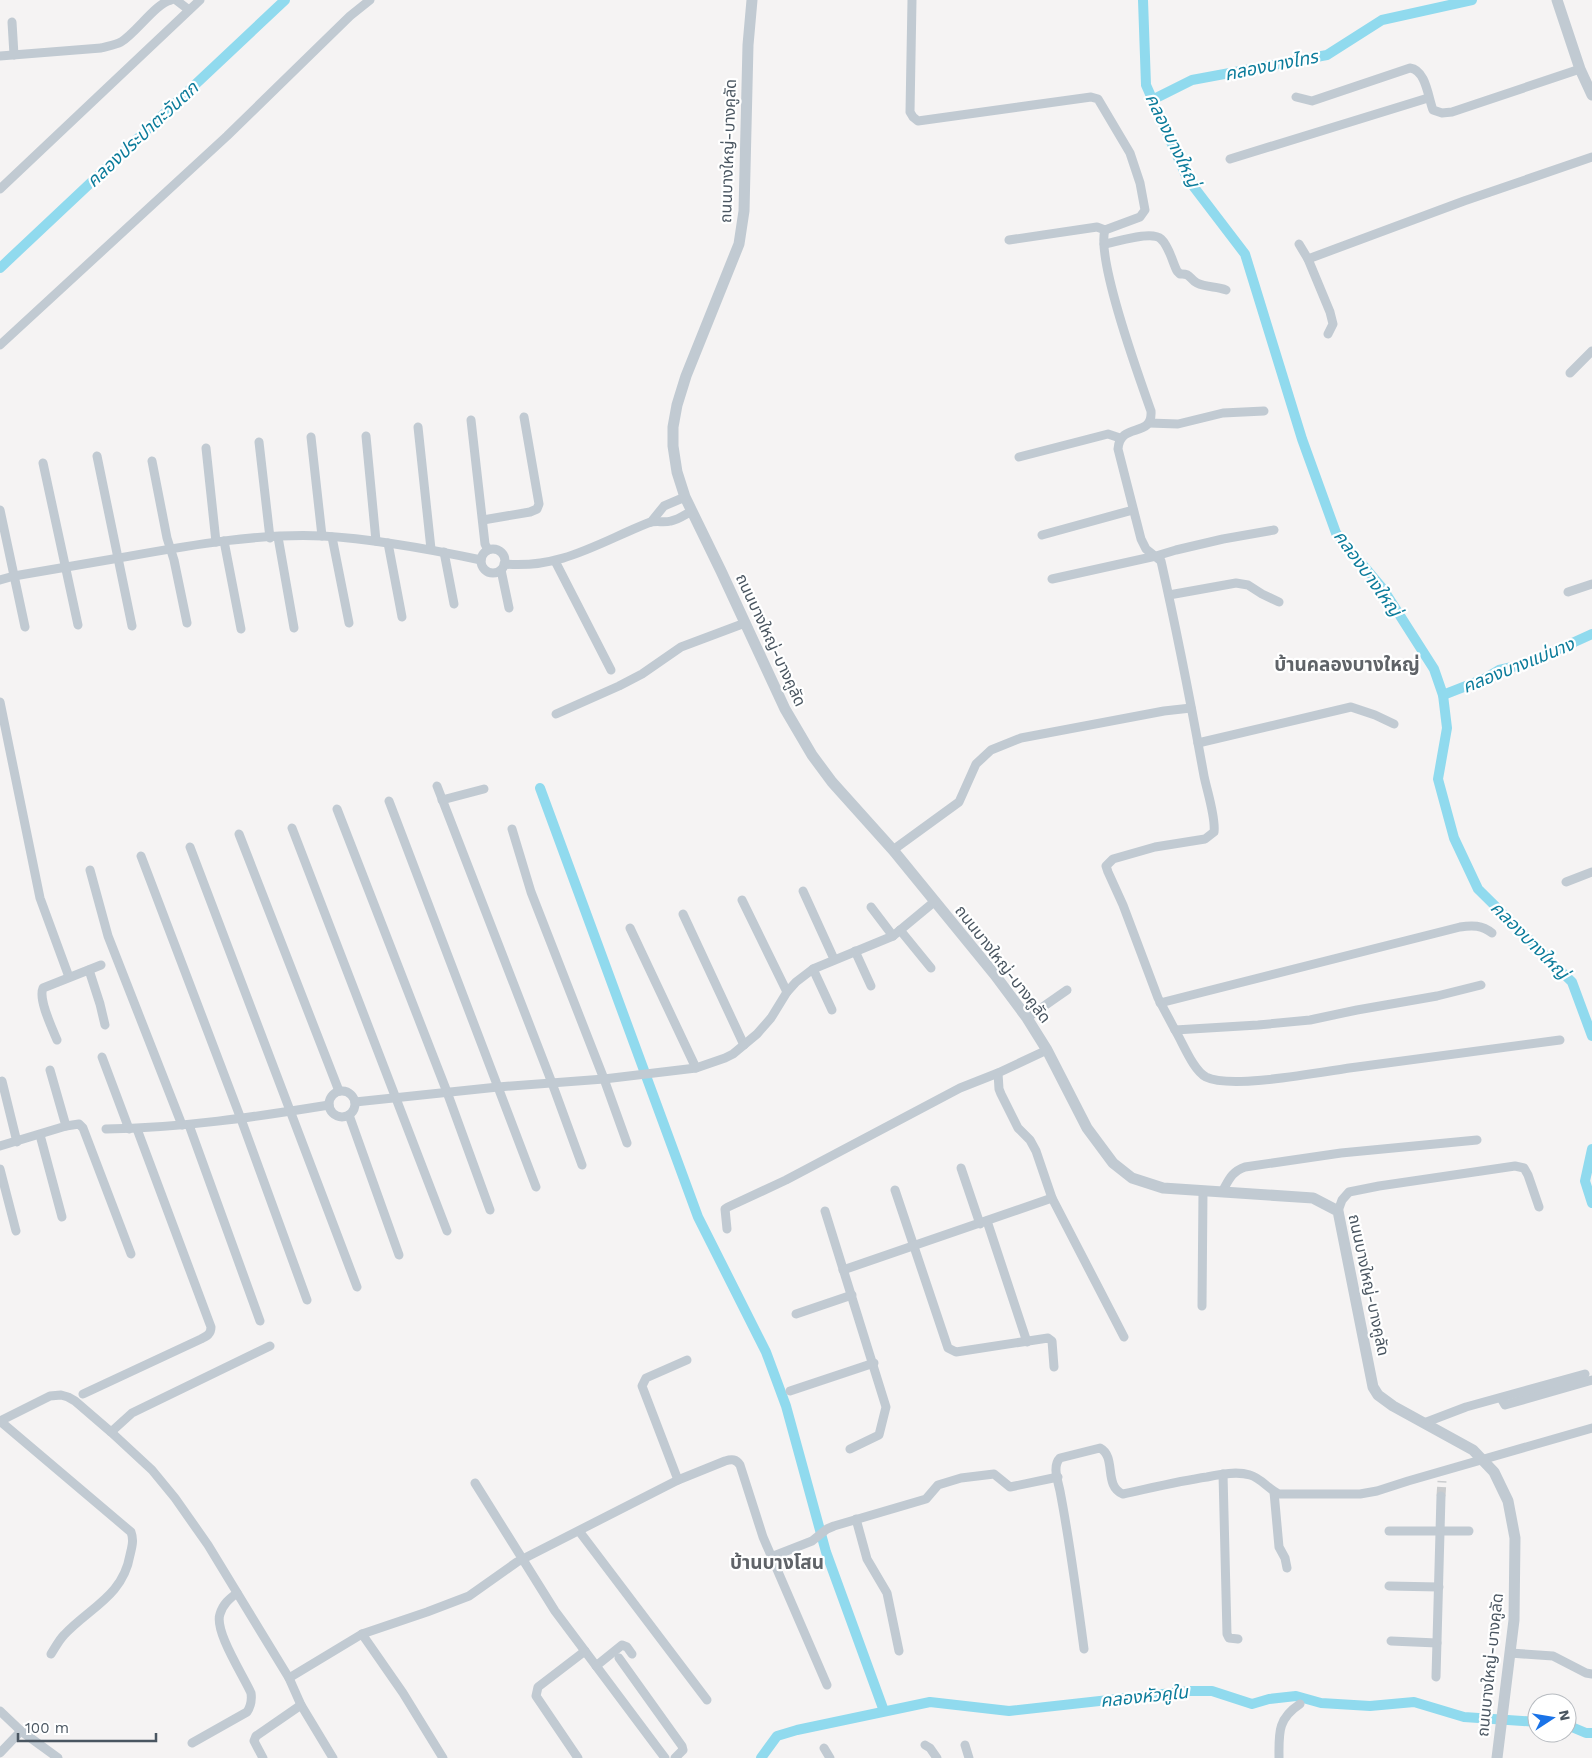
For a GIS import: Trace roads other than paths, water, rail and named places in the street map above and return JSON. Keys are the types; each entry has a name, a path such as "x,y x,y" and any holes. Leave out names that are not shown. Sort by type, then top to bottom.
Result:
{"street":[{"path":"0,56 101,48 114,45 125,38 160,6 170,0"},
{"path":"176,0 189,10"},
{"path":"0,188 200,0"},
{"path":"0,345 227,136 350,16 370,0"},
{"name":"ถนนบางใหญ่-บางคูลัด","path":"752,0 748,45 744,211 740,244 686,376 677,405 673,427 673,446 677,472 685,497 785,709 812,756 832,782 893,850 995,975 1027,1018 1047,1050 1088,1128 1113,1163 1132,1178 1163,1188 1313,1198 1338,1211 1373,1387 1386,1402 1473,1450 1484,1460 1494,1472 1504,1493 1513,1521 1515,1538 1514,1620 1497,1758"},
{"path":"912,0 910,112 918,121 1091,98 1098,99 1130,153 1140,184 1145,210 1140,217 1105,230 1097,227 1009,240"},
{"path":"1557,0 1580,69 1592,95"},
{"path":"12,22 14,55"},
{"path":"1296,97 1312,101 1410,68 1420,72 1433,110 1437,112 1452,112 1580,69"},
{"path":"1230,159 1428,98"},
{"path":"1308,259 1464,201 1592,158"},
{"path":"1105,230 1103,236 1104,244 1115,300 1151,411 1149,423 1144,428 1123,435 1120,438 1118,449 1141,539 1146,549 1161,561 1215,824 1214,832 1205,839 1155,847 1113,859 1106,866 1123,904 1160,1003 1195,1067 1206,1077 1216,1080 1235,1081 1282,1078 1560,1040"},
{"path":"1104,244 1142,236 1154,235 1160,237 1176,271 1180,274 1187,274 1198,284 1226,290"},
{"path":"1299,244 1319,283 1330,312 1333,324 1328,334"},
{"path":"1570,373 1592,351"},
{"path":"1149,423 1178,424 1223,413 1264,411"},
{"path":"484,520 530,512 537,509 539,504 524,417"},
{"path":"471,420 484,520 485,544 488,550"},
{"path":"418,427 431,549"},
{"path":"1019,457 1108,434 1120,438"},
{"path":"366,436 376,541"},
{"path":"311,437 322,536"},
{"path":"259,442 274,537 294,628"},
{"path":"206,448 220,542 241,629"},
{"path":"97,456 132,626"},
{"path":"152,461 167,538 187,623"},
{"path":"43,464 78,625"},
{"path":"651,522 664,506 685,497"},
{"path":"0,510 25,628"},
{"path":"1042,535 1133,510"},
{"path":"509,608 503,567 504,557 502,553 494,549 488,550 482,555 481,560 488,571 497,572 503,567 555,561 584,552 651,522 672,521 692,511"},
{"path":"1052,579 1223,539 1274,530"},
{"path":"0,580 66,566 170,549 274,537 322,536 376,541 431,549 481,560"},
{"path":"332,537 349,623"},
{"path":"388,543 402,617"},
{"path":"444,552 454,604"},
{"path":"555,561 611,670"},
{"path":"1168,596 1236,583 1248,585 1279,602"},
{"path":"1568,592 1592,584"},
{"path":"556,714 642,674 681,647 745,623"},
{"path":"0,702 40,898 69,977"},
{"path":"1198,743 1351,707 1394,724"},
{"path":"893,850 960,802 976,764 991,750 1021,738 1164,711 1191,708"},
{"path":"437,786 552,1082 582,1165"},
{"path":"442,800 484,789"},
{"path":"389,801 536,1187"},
{"path":"337,809 447,1092 490,1210"},
{"path":"292,828 447,1231"},
{"path":"512,829 531,892 627,1143"},
{"path":"239,834 339,1091"},
{"path":"190,847 357,1287"},
{"path":"141,856 241,1119 307,1300"},
{"path":"90,870 108,936 186,1125 260,1321"},
{"path":"1566,882 1592,872"},
{"path":"803,891 834,959"},
{"path":"742,900 787,992"},
{"path":"355,1102 552,1082 604,1079 696,1068 733,1054 758,1034 771,1018 787,992 813,968 897,933 934,902"},
{"path":"871,907 931,968"},
{"path":"683,914 744,1045"},
{"path":"1160,1003 1460,926 1474,925 1487,928 1492,934"},
{"path":"630,928 696,1068"},
{"path":"855,951 871,986"},
{"path":"56,1040 42,1000 41,992 43,988 101,965"},
{"path":"813,968 832,1010"},
{"path":"89,970 105,1025"},
{"path":"1176,1030 1310,1020 1437,996 1481,985"},
{"path":"1027,1018 1067,990"},
{"path":"727,1229 725,1209 728,1207 786,1180 960,1088 1047,1050"},
{"path":"83,1394 201,1339 211,1332 211,1327 133,1129 102,1058"},
{"path":"50,1070 66,1126"},
{"path":"998,1073 1001,1094 1018,1128 1030,1140 1036,1151 1052,1198 1124,1337"},
{"path":"2,1081 17,1142"},
{"path":"339,1091 350,1093 355,1102 349,1115 339,1116 331,1110 329,1105 332,1096 339,1091"},
{"path":"106,1130 186,1125 241,1119 329,1105"},
{"path":"349,1115 398,1255"},
{"path":"0,1146 66,1126 79,1124 83,1128 131,1254"},
{"path":"40,1135 62,1217"},
{"path":"1222,1192 1228,1179 1235,1171 1245,1167 1340,1153 1477,1140"},
{"path":"1338,1211 1342,1200 1349,1192 1515,1166 1524,1168 1539,1207"},
{"path":"0,1168 16,1231"},
{"path":"960,1168 983,1222 1027,1342"},
{"path":"895,1190 950,1351 956,1352 1044,1338 1051,1339 1054,1367"},
{"path":"1202,1306 1203,1191"},
{"path":"843,1270 1052,1198"},
{"path":"825,1211 874,1363 886,1411 879,1435 850,1450"},
{"path":"796,1314 852,1295"},
{"path":"111,1432 132,1413 270,1346"},
{"path":"678,1480 642,1386 646,1378 687,1360"},
{"path":"790,1391 874,1363"},
{"path":"1424,1423 1466,1407 1588,1377"},
{"path":"50,1654 64,1635 108,1598 118,1584 129,1561 133,1538 131,1532 0,1421 50,1396 61,1395 68,1396 75,1401 111,1432 152,1470 175,1498 208,1545 290,1678 301,1705 333,1758"},
{"path":"1084,1649 1070,1543 1058,1477 1056,1461 1060,1458 1100,1448 1104,1450 1108,1458 1112,1485 1123,1494 1169,1483 1223,1474 1248,1474 1256,1477 1279,1494 1360,1494 1442,1477 1484,1460 1592,1428"},
{"path":"290,1678 362,1634 469,1596 509,1566 678,1480 725,1460 732,1459 738,1462 771,1557 827,1685"},
{"path":"771,1557 812,1541 827,1530 856,1519 926,1499 938,1485 961,1478 994,1474 1010,1487 1058,1477"},
{"path":"1223,1474 1227,1634 1229,1638 1238,1639"},
{"path":"475,1483 555,1611 665,1758"},
{"path":"1274,1492 1279,1546 1285,1558 1287,1568"},
{"path":"1436,1677 1442,1496"},
{"path":"856,1519 867,1559 887,1593 900,1651"},
{"path":"579,1530 707,1700"},
{"path":"1389,1531 1469,1531"},
{"path":"1389,1586 1439,1587"},
{"path":"192,1743 247,1712 250,1707 251,1693 224,1641 220,1626 219,1616 222,1607 237,1593"},
{"path":"362,1634 403,1693 443,1758"},
{"path":"1391,1641 1437,1642"},
{"path":"596,1666 622,1645 627,1647 632,1654"},
{"path":"578,1758 536,1696 536,1692 538,1687 585,1651"},
{"path":"1510,1653 1553,1656 1586,1673 1592,1674"},
{"path":"619,1658 682,1746 683,1750 675,1758"},
{"path":"1279,1758 1279,1733 1284,1718 1300,1704"},
{"path":"263,1758 254,1741 256,1736 301,1705"},
{"path":"0,1711 21,1731 58,1758"},
{"path":"0,1754 21,1731"},
{"path":"925,1745 930,1748 937,1758"},
{"path":"965,1745 969,1758"},
{"path":"824,1748 830,1758"}],"waterway":[{"name":"คลองประปาตะวันตก","path":"0,268 285,0"},
{"name":"คลองบางใหญ่","path":"1143,0 1146,85 1187,178 1245,254 1302,439 1336,533 1383,589 1434,669 1443,695 1447,728 1438,779 1454,838 1478,889 1572,982 1592,1036"},
{"name":"คลองบางไทร","path":"1152,100 1192,80 1327,55 1382,20 1472,0"},
{"name":"คลองบางแม่นาง","path":"1443,695 1484,679 1499,670 1526,664 1592,634"},
{"path":"540,788 698,1217 766,1352 786,1406 826,1552 884,1711"},
{"name":"คลองบางใหญ่","path":"1592,1149 1585,1181 1592,1203"},
{"name":"คลองหัวคูใน","path":"761,1758 777,1736 797,1730 930,1702 1009,1711 1190,1691 1212,1691 1252,1704 1269,1699 1296,1696 1321,1703 1370,1706 1414,1702 1464,1717 1527,1721"},
{"name":"คลองหัวคูใน","path":"1577,1729 1592,1733"}],"tunnel":[{"path":"1441,1496 1442,1481"}],"district":[{"name":"บ้านคลองบางใหญ่","path":"1347,664"},
{"name":"บ้านบางโสน","path":"777,1562"}]}
